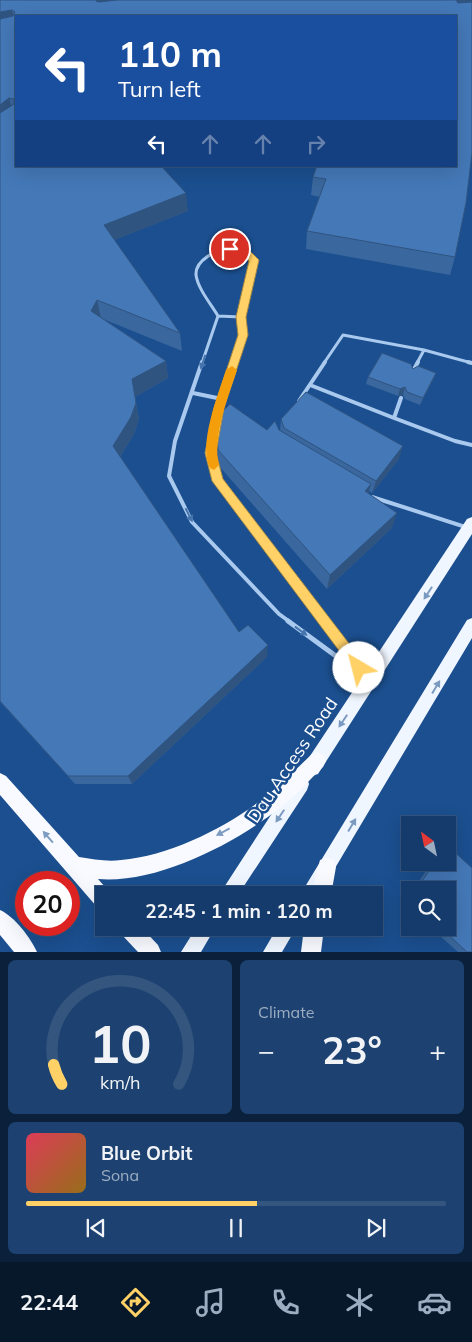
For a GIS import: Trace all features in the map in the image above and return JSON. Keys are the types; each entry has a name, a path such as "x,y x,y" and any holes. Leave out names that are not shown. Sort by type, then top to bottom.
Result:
{"highway":[{"path":"73,866 106,870 126,869 182,853 249,818 268,805 317,761"},
{"path":"0,782 95,890"},
{"path":"323,886 327,867"},
{"path":"0,920 27,952"},
{"path":"137,936 152,952"},
{"path":"311,952 313,936"}],"main road":[{"name":"Dau Access Road","path":"234,886 471,527"},
{"path":"315,886 472,625"},
{"path":"190,952 201,936"},
{"path":"272,952 283,936"}],"lane":[{"path":"218,316 196,281 195,270 203,258 211,253 230,249 247,253 254,260 241,317 243,335 222,399 210,453 218,481 370,681"},
{"path":"218,316 241,317"},
{"path":"218,316 175,441 169,476 192,522 279,614 370,681"},
{"path":"296,404 343,335 424,350 472,363"},
{"path":"412,372 424,350"},
{"path":"310,384 456,441 472,444"},
{"path":"192,393 222,399"},
{"path":"394,418 401,398"},
{"path":"366,495 471,527"}],"building":[{"path":"0,0 96,0 99,2 117,0 456,0 458,3 472,2 472,153 466,203 455,257 307,231 326,179 313,177 317,167 457,167 457,15 15,15 15,167 162,167 186,193 104,225 180,333 97,300 91,311 166,361 132,379 136,403 131,417 113,446 239,632 248,625 268,645 128,776 68,776 0,701 0,113 14,104 14,99 9,98 0,105 0,19 13,16 15,12 12,10 0,12"},
{"path":"382,353 411,364 413,369 418,366 436,373 423,398 407,392 405,387 400,389 368,377"},
{"path":"306,392 403,446 376,481 284,428 281,419"},
{"path":"230,404 267,430 275,421 279,430 371,484 365,491 397,513 330,575 218,450 216,429 220,414"},
{"path":"456,853 472,868 472,952 467,952 450,936 456,936 456,881 422,881 429,871 456,871"}],"slow traffic":[{"path":"214,465 210,453 219,408 232,370"}],"route":[{"path":"230,249 247,253 254,260 241,317 243,335 219,408 210,453 218,481 359,668"}]}
